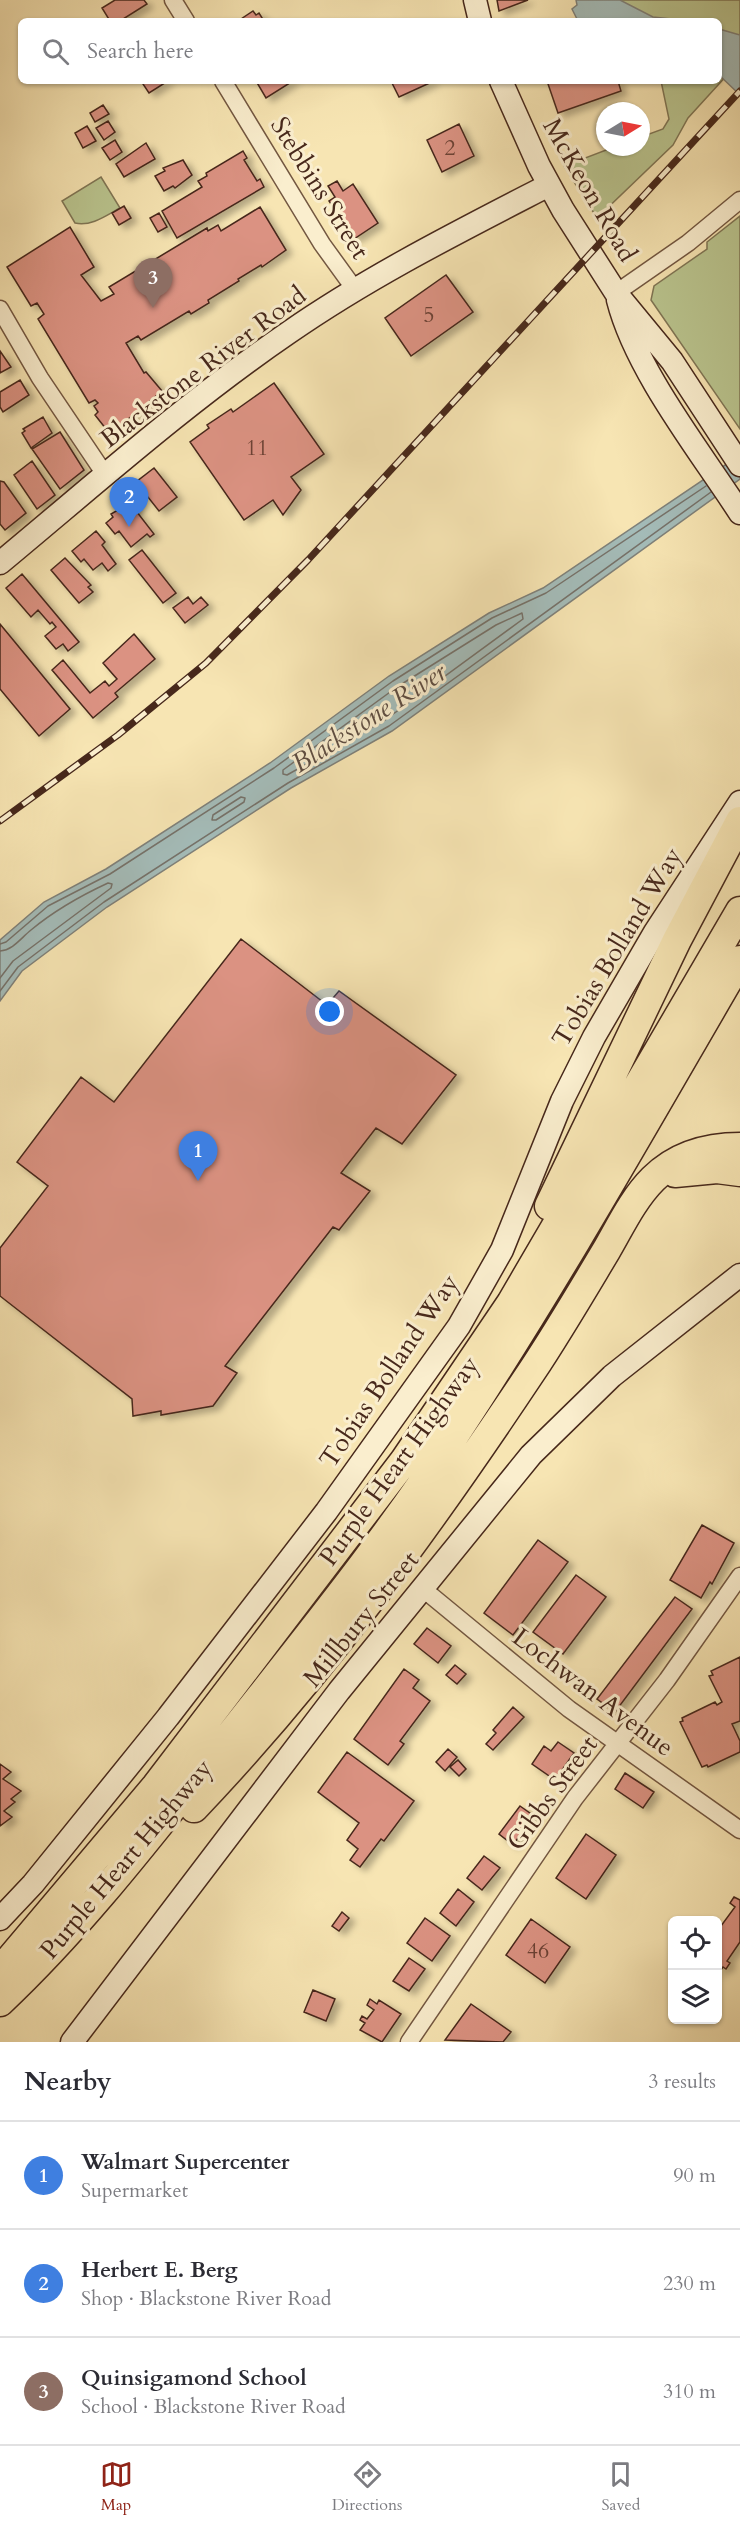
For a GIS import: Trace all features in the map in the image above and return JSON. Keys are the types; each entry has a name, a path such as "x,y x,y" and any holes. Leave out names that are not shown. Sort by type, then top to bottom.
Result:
{"highway":[{"path":"453,1392 583,1138 676,940 740,821"},
{"name":"Purple Heart Highway","path":"0,1971 156,1786 404,1461 453,1392 517,1293 740,911"},
{"name":"Purple Heart Highway","path":"0,2002 64,1936 182,1796 342,1593 460,1427 562,1265 740,960"},
{"path":"64,1936 166,1837 223,1776 368,1602 504,1412 565,1319 625,1219 653,1179 687,1156 715,1148 740,1147"},
{"path":"653,1179 702,1169 740,1172"}],"main road":[{"path":"475,0 479,18"},
{"name":"McKeon Road","path":"502,84 549,185 616,293 672,362 740,465"},
{"name":"Blackstone River Road","path":"0,563 287,333 441,239 549,185"},
{"name":"McKeon Road","path":"616,293 626,326 642,360 740,513"},
{"name":"Tobias Bolland Way","path":"0,1919 33,1884 124,1773 326,1512 459,1326 502,1250 562,1101 594,1037 655,932 740,802"},
{"name":"Millbury Street","path":"72,2042 339,1691 531,1455 612,1376 740,1275"}],"street":[{"path":"173,0 184,18"},
{"name":"Stebbins Street","path":"225,84 322,244 356,291"},
{"path":"616,293 688,243 740,200"},
{"path":"0,309 40,378 106,476"},
{"name":"Gibbs Street","path":"409,2042 575,1798 667,1680 740,1576"},
{"name":"Lochwan Avenue","path":"422,1588 490,1646 618,1745 740,1830"}],"green space":[{"path":"579,0 740,0 740,61 722,81 722,18 606,18"},
{"path":"662,84 719,84 688,118 673,145 597,218 564,166 596,154 596,156 650,156 650,134 663,129 669,119"},
{"path":"101,177 120,208 93,222 75,223 62,201"},
{"path":"740,216 740,429 651,300 654,286 707,249 707,242"}],"water":[{"path":"576,0 620,0 653,17 662,18 576,18 572,9 577,5"},
{"path":"722,30 740,35 740,95 722,78"},
{"name":"Blackstone River","path":"740,455 740,479 392,731 291,788 107,907 22,971 0,1001 0,940 44,902 106,869 270,763 389,676 489,613 543,588"}],"building":[{"path":"115,0 144,0 147,4 125,18 108,18 102,8"},
{"path":"497,0 528,0 499,11"},
{"path":"253,11 256,15 259,13 262,18 242,18"},
{"path":"143,84 163,84 149,93"},
{"path":"258,84 288,84 266,98"},
{"path":"392,84 427,84 399,97"},
{"path":"548,84 619,84 621,91 558,113"},
{"path":"103,105 109,114 95,122 90,113"},
{"path":"108,121 115,132 104,140 96,128"},
{"path":"459,124 474,156 442,172 427,140"},
{"path":"87,126 96,141 83,148 75,133"},
{"path":"115,140 122,152 110,160 102,148"},
{"path":"146,143 155,159 124,177 116,164"},
{"path":"243,151 247,158 244,160 257,181 260,179 264,187 177,238 162,211 202,187 198,181 207,176 206,173"},
{"path":"183,160 192,175 175,188 173,186 164,191 155,176 165,171 163,168"},
{"path":"337,181 343,191 353,184 378,223 354,239 329,201 335,197 328,186"},
{"path":"124,206 131,218 119,225 112,213"},
{"path":"260,207 286,250 262,267 261,265 238,279 239,281 208,300 209,303 191,314 189,311 141,340 138,336 126,343 144,373 146,372 162,391 110,434 95,415 98,412 94,406 98,403 95,400 89,403 38,319 44,314 37,303 31,306 7,267 70,227 94,267 81,275 101,301 114,294 109,287 207,228 208,231 218,225 221,231"},
{"path":"159,213 167,227 158,232 150,218"},
{"path":"446,275 473,312 411,356 385,318"},
{"path":"0,351 11,367 0,373"},
{"path":"20,380 29,395 3,412 0,407 0,392"},
{"path":"274,383 324,454 291,477 301,490 283,515 273,500 244,520 190,442 209,428 207,425 231,409 233,412"},
{"path":"43,417 52,433 31,448 22,433 25,431 23,429"},
{"path":"60,432 84,470 60,489 32,449"},
{"path":"32,461 55,495 37,509 14,475"},
{"path":"154,468 177,497 159,511 136,482"},
{"path":"0,481 4,482 26,513 5,530 0,524"},
{"path":"130,503 154,534 150,537 147,534 131,547 119,531 115,534 106,523 113,517 111,514"},
{"path":"96,531 105,542 102,545 116,564 108,571 102,563 93,570 84,559 81,562 72,551"},
{"path":"142,550 176,593 163,603 129,560"},
{"path":"65,558 91,585 88,587 93,592 79,603 51,570"},
{"path":"22,574 79,642 68,651 63,644 56,649 45,636 56,627 52,622 50,624 38,610 31,617 6,588"},
{"path":"188,597 193,604 201,597 208,605 185,623 173,608"},
{"path":"0,624 70,709 39,736 0,689"},
{"path":"134,634 155,659 115,693 118,697 93,718 52,670 63,660 90,693 105,681 109,686 117,679 103,663"},
{"path":"241,939 327,1005 339,991 456,1075 402,1144 376,1128 341,1173 370,1191 339,1230 333,1227 225,1366 237,1373 213,1406 161,1415 161,1411 133,1416 132,1399 0,1296 0,1248 48,1186 17,1162 81,1077 114,1102"},
{"path":"702,1525 734,1543 712,1584 710,1582 701,1598 670,1580"},
{"path":"538,1540 568,1562 513,1635 484,1613"},
{"path":"576,1575 606,1597 563,1654 533,1632"},
{"path":"675,1597 692,1609 615,1712 597,1699"},
{"path":"427,1628 451,1646 438,1663 414,1644"},
{"path":"740,1657 740,1721 732,1724 740,1741 740,1752 708,1767 707,1765 702,1767 680,1722 683,1721 682,1718 715,1702 717,1705 722,1702 709,1676 713,1675 711,1671"},
{"path":"455,1665 466,1674 457,1684 446,1675"},
{"path":"404,1669 419,1680 413,1688 430,1701 400,1741 404,1744 388,1765 354,1739"},
{"path":"513,1707 524,1717 493,1750 486,1744 496,1733 493,1730"},
{"path":"558,1742 574,1753 555,1780 532,1764 544,1746 551,1751"},
{"path":"448,1749 457,1757 445,1771 436,1762"},
{"path":"347,1752 414,1801 384,1841 381,1839 360,1867 350,1860 358,1849 347,1840 359,1823 318,1792"},
{"path":"458,1760 466,1769 459,1776 450,1767"},
{"path":"0,1764 11,1772 3,1779 21,1791 11,1799 15,1802 4,1811 12,1817 0,1826"},
{"path":"625,1773 654,1792 643,1808 615,1789"},
{"path":"520,1806 534,1816 513,1845 499,1834"},
{"path":"586,1834 616,1855 586,1899 556,1878"},
{"path":"484,1856 500,1868 482,1890 467,1878"},
{"path":"458,1889 474,1902 456,1926 440,1913"},
{"path":"734,1897 740,1900 740,1942 727,1961 730,1963 726,1969 722,1968 722,1925 735,1907 730,1903"},
{"path":"342,1912 349,1918 339,1931 332,1926"},
{"path":"425,1918 450,1936 432,1961 407,1943"},
{"path":"531,1919 570,1947 545,1983 506,1955"},
{"path":"409,1958 425,1969 409,1991 393,1981"},
{"path":"313,1990 335,1999 326,2021 304,2012"},
{"path":"370,1999 377,2004 379,2000 401,2014 382,2042 360,2030 365,2023 360,2020 362,2016 367,2019 374,2010 367,2005"},
{"path":"471,2004 511,2032 503,2042 445,2040"}],"railway":[{"path":"0,821 118,735 206,663 308,560 740,91"}],"place":[{"name":"Quinsigamond School","path":"153,308"},
{"name":"Herbert E. Berg","path":"129,527"},
{"name":"Walmart Supercenter","path":"198,1181"}]}
